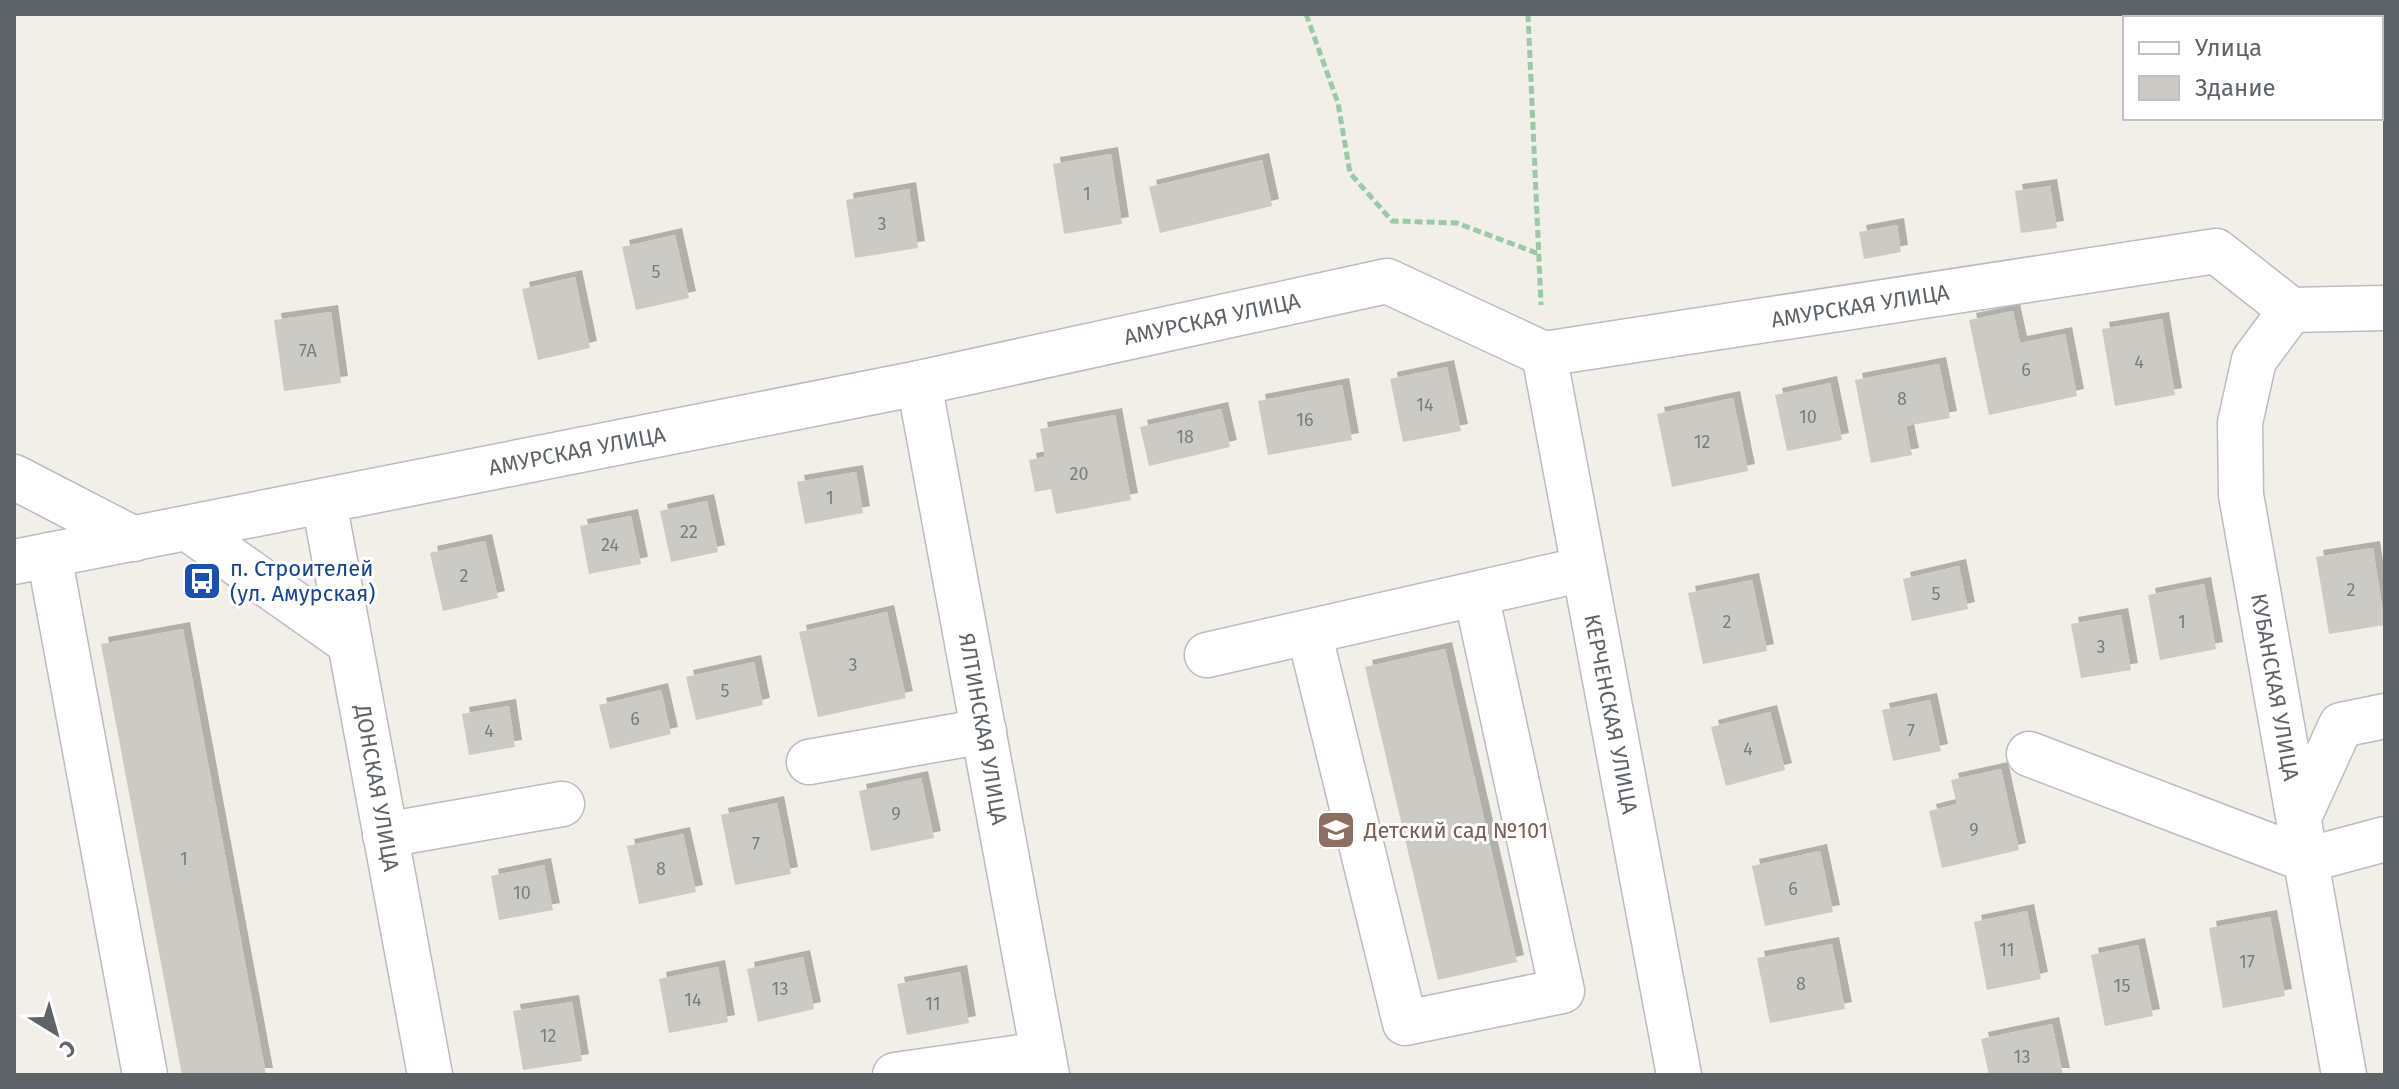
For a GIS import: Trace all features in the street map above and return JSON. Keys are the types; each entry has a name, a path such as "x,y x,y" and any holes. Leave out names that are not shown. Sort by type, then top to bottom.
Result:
{"street":[{"name":"АМУРСКАЯ УЛИЦА","path":"32,558 919,383 1387,281 1544,354 2216,251 2291,310"},
{"path":"2291,310 2385,308"},
{"name":"КУБАНСКАЯ УЛИЦА","path":"2291,310 2254,360 2240,423 2241,495 2344,1075"},
{"name":"КЕРЧЕНСКАЯ УЛИЦА","path":"1544,354 1679,1075"},
{"name":"ЯЛТИНСКАЯ УЛИЦА","path":"919,383 1045,1064"},
{"path":"14,477 134,539"},
{"name":"ДОНСКАЯ УЛИЦА","path":"324,502 430,1075"},
{"path":"187,528 350,643"},
{"path":"32,558 145,1075"},
{"path":"1207,655 1584,569"},
{"path":"1309,632 1405,1023 1562,991 1476,594"},
{"path":"2299,817 2341,725 2385,716"},
{"path":"809,762 984,731"},
{"path":"2029,754 2307,860 2385,839"},
{"path":"385,835 562,804"},
{"path":"895,1075 1045,1064"}],"path":[{"path":"1306,14 1338,103 1350,173 1392,221 1457,223 1539,254"},
{"path":"1528,14 1544,354"}],"building":[{"path":"1111,154 1122,224 1064,234 1053,164"},
{"path":"1262,160 1272,206 1160,233 1149,187"},
{"path":"2050,186 2057,228 2021,233 2015,191"},
{"path":"909,189 918,248 855,258 846,200"},
{"path":"1897,225 1901,252 1864,259 1859,232"},
{"path":"675,235 689,298 636,310 622,247"},
{"path":"575,277 590,348 538,360 522,289"},
{"path":"2013,311 2020,343 2065,334 2077,396 1989,415 1969,320"},
{"path":"331,312 341,383 284,391 274,320"},
{"path":"2162,319 2175,395 2115,406 2102,329"},
{"path":"1939,364 1950,418 1906,426 1912,455 1871,463 1855,380"},
{"path":"1447,367 1461,431 1403,442 1390,379"},
{"path":"1830,383 1842,440 1787,451 1775,395"},
{"path":"1342,385 1352,440 1268,455 1258,401"},
{"path":"1733,398 1748,471 1672,487 1657,414"},
{"path":"1221,409 1230,447 1149,466 1140,427"},
{"path":"1115,415 1131,500 1056,514 1051,489 1035,492 1029,460 1045,457 1040,429"},
{"path":"856,472 863,513 805,524 797,482"},
{"path":"707,501 718,552 671,562 660,511"},
{"path":"631,516 641,564 589,574 580,526"},
{"path":"485,541 498,598 443,611 430,553"},
{"path":"2373,548 2385,625 2329,634 2316,557"},
{"path":"1959,566 1968,609 1912,621 1903,579"},
{"path":"1752,580 1767,651 1703,664 1688,593"},
{"path":"2204,584 2216,649 2160,660 2148,595"},
{"path":"887,612 906,698 818,717 799,632"},
{"path":"2121,615 2131,670 2081,678 2071,624"},
{"path":"183,629 266,1075 182,1075 101,644"},
{"path":"1445,649 1517,962 1438,980 1365,667"},
{"path":"754,662 763,705 696,720 686,677"},
{"path":"661,690 671,734 610,749 599,705"},
{"path":"1930,700 1941,751 1893,761 1882,710"},
{"path":"509,706 515,747 469,755 462,714"},
{"path":"1770,712 1785,770 1726,786 1711,727"},
{"path":"2001,769 2019,850 1942,868 1929,811 1957,804 1951,780"},
{"path":"921,778 934,838 871,851 859,791"},
{"path":"777,803 791,874 735,885 721,815"},
{"path":"683,834 696,892 639,904 627,846"},
{"path":"1820,851 1833,912 1765,926 1752,866"},
{"path":"544,865 553,910 499,920 491,876"},
{"path":"2027,911 2041,979 1987,990 1974,922"},
{"path":"2270,917 2285,996 2223,1008 2209,928"},
{"path":"1832,944 1845,1009 1770,1023 1757,958"},
{"path":"2138,945 2153,1016 2105,1026 2091,955"},
{"path":"803,957 814,1009 758,1022 747,969"},
{"path":"718,967 728,1022 669,1033 659,979"},
{"path":"960,972 969,1023 907,1035 897,984"},
{"path":"572,1002 582,1061 523,1070 513,1011"},
{"path":"2052,1024 2063,1075 1989,1075 1981,1039"}],"place":[{"name":"п. Строителей (ул. Амурская)","path":"202,581"},
{"name":"Детский сад №101","path":"1336,830"}]}
